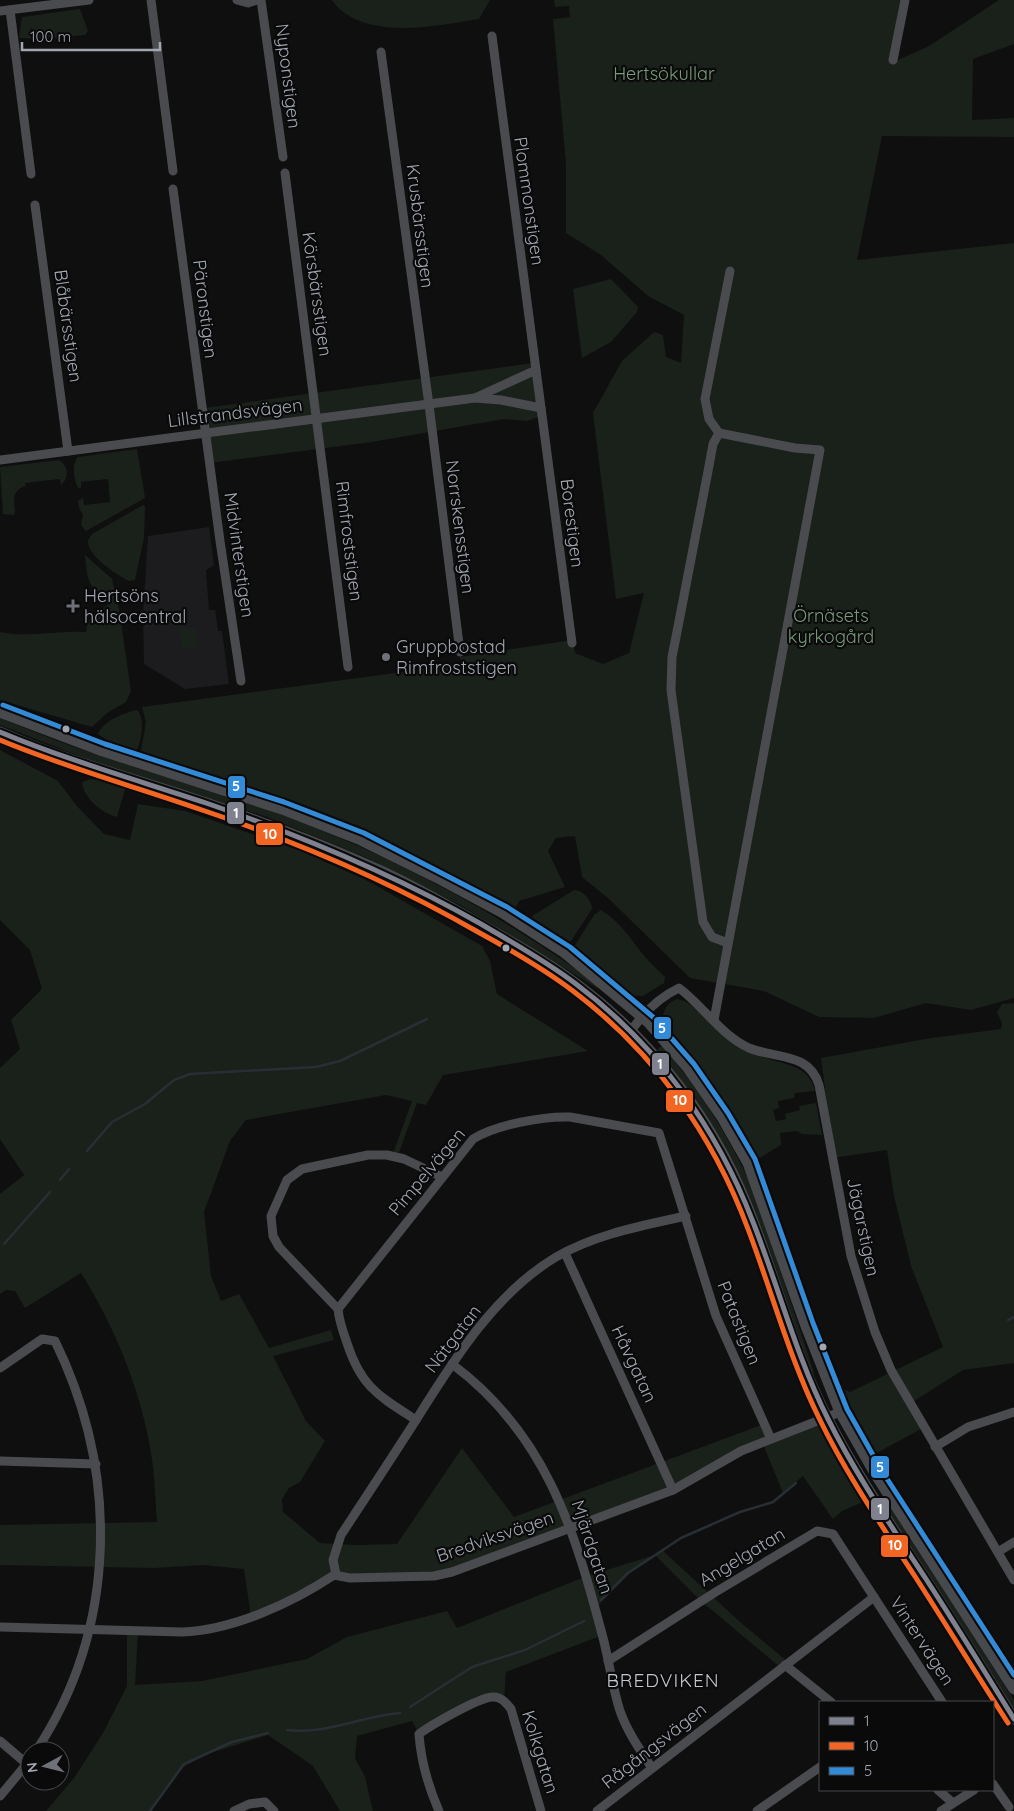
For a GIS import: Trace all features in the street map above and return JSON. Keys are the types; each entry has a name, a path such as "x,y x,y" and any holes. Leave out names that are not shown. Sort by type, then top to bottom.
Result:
{"main road":[{"path":"0,712 103,751 282,808 361,840 503,913 565,954 641,1016 688,1068 722,1117 748,1163 806,1326 840,1412 876,1475 1014,1689"},
{"path":"0,732 48,752 285,831 380,870 434,897 546,963 587,992 631,1031 657,1060 695,1110 734,1176 753,1222 800,1356 828,1418 859,1474 1014,1719"}],"street":[{"path":"0,11 89,0"},
{"path":"152,0 173,171"},
{"path":"238,0 248,3 259,0"},
{"name":"Nyponstigen","path":"259,0 283,157"},
{"path":"893,60 905,0"},
{"path":"10,10 31,174"},
{"name":"Plommonstigen","path":"492,36 536,370"},
{"name":"Krusbärsstigen","path":"381,52 429,404"},
{"name":"Körsbärsstigen","path":"285,173 317,418"},
{"name":"Päronstigen","path":"173,189 205,433"},
{"name":"Blåbärsstigen","path":"36,205 68,451"},
{"path":"714,1020 820,450 795,448 719,433 710,419 705,399 730,270"},
{"path":"536,370 541,408"},
{"name":"Lillstrandsvägen","path":"475,398 536,370"},
{"name":"Lillstrandsvägen","path":"0,460 475,398 501,400 541,408"},
{"name":"Norrskensstigen","path":"429,404 460,652"},
{"name":"Borestigen","path":"541,408 572,643"},
{"name":"Rimfroststigen","path":"317,418 348,667"},
{"name":"Midvinterstigen","path":"205,433 241,682"},
{"path":"719,433 710,458 677,628 672,656 671,690 703,922 712,937 728,944"},
{"name":"Jägarstigen","path":"631,1031 641,1016 661,996 679,988 692,997 714,1020 743,1045 802,1063 814,1071 819,1085 851,1256 862,1295 891,1370 1014,1580"},
{"name":"Pimpelvägen","path":"338,1309 468,1144 483,1133 554,1117 582,1118 659,1133 686,1216"},
{"path":"416,1420 374,1391 360,1377 339,1321 338,1309 280,1247 273,1236 271,1216 290,1177 302,1169 378,1154 404,1159 442,1177"},
{"name":"Nätgatan","path":"336,1574 333,1560 338,1540 452,1364 482,1324 509,1296 542,1267 582,1244 623,1230 686,1216"},
{"name":"Patastigen","path":"686,1216 716,1316 771,1439"},
{"name":"Håvgatan","path":"565,1253 673,1490"},
{"path":"0,1368 42,1339 55,1341 70,1371 82,1405 96,1464 102,1526 101,1559 88,1629 80,1662 67,1696 42,1741"},
{"name":"Mjärdgatan","path":"452,1364 482,1389 518,1430 548,1476 571,1528 586,1571 621,1713 652,1768"},
{"name":"Bredviksvägen","path":"336,1574 350,1578 444,1574 673,1490 741,1451 840,1412"},
{"path":"935,1447 968,1427 1014,1412"},
{"path":"0,1461 96,1464"},
{"name":"Angelgatan","path":"608,1661 714,1593 818,1531 833,1534 874,1597"},
{"path":"998,1552 1014,1542"},
{"path":"0,1627 182,1632 217,1628 253,1616 321,1585 336,1574"},
{"name":"Rågångsvägen","path":"597,1811 874,1597"},
{"name":"Vintervägen","path":"874,1597 941,1701"},
{"path":"785,1665 830,1701"},
{"name":"Kolkgatan","path":"439,1811 429,1788 420,1754 419,1734 438,1720 492,1697 504,1700 511,1709 541,1811"},
{"path":"0,1741 20,1756"},
{"path":"757,1811 819,1768"},
{"path":"0,1796 20,1772"},
{"path":"994,1785 1009,1807"},
{"path":"939,1791 953,1803"},
{"path":"941,1811 972,1791"},
{"path":"234,1811 249,1804 265,1802 274,1811"}],"shaded area":[{"path":"209,527 214,565 206,570 209,610 215,610 218,631 222,631 229,684 185,689 144,664 143,615 148,536"}],"green space":[{"path":"332,0 490,0 479,19 442,25 401,28 361,22 345,13"},
{"path":"554,0 905,0 896,61 929,46 999,0 1014,0 1014,44 973,59 972,120 1014,118 1014,137 882,136 857,260 1014,243 1014,998 971,1010 926,1003 874,1018 819,1017 764,991 690,978 608,898 582,877 575,836 556,838 548,851 565,887 519,901 511,918 351,837 139,762 146,722 142,707 462,664 460,657 572,640 575,653 603,664 629,653 644,593 616,599 593,413 622,361 654,332 663,335 666,357 681,363 684,315 648,296 601,255 566,233 566,164 553,19 570,17 569,6 555,7"},
{"path":"80,9 88,31 85,35 38,39 19,38 22,17"},
{"path":"611,279 638,307 637,312 611,342 582,358 573,289"},
{"path":"534,363 541,416 527,421 504,419 372,442 209,463 205,433 198,409"},
{"path":"137,449 145,498 86,531 81,525 83,515 78,501 83,498 84,505 110,502 108,479 81,482 81,488 78,488 74,472 76,460 78,457"},
{"path":"59,460 65,466 67,472 67,476 61,485 60,479 25,483 26,486 18,490 14,496 15,513 13,515 3,514 0,467"},
{"path":"143,505 145,506 144,538 135,580 129,581 97,558 89,546 88,540 92,534"},
{"path":"85,555 112,579 119,609 131,691 126,702 107,713 92,727 0,700 0,632 32,634 86,632 88,619 110,603 109,598 96,591 92,586 86,570"},
{"path":"195,627 197,648 181,649 179,628"},
{"path":"137,710 140,714 142,732 135,754 118,748 98,734 109,721 120,715"},
{"path":"0,718 55,740 269,810 356,845 440,886 481,909 560,958 598,985 597,988 462,906 365,857 267,817 87,759 0,725"},
{"path":"0,750 58,781 76,805 104,834 130,840 138,804 185,811 301,851 368,881 482,946 490,961 497,994 588,1051 443,1075 426,1105 417,1103 397,1158 392,1156 412,1101 386,1095 246,1120 230,1141 204,1212 211,1276 221,1301 239,1294 269,1348 331,1330 334,1340 273,1356 306,1421 325,1441 300,1482 289,1488 282,1499 283,1512 320,1543 356,1545 397,1544 462,1448 514,1517 764,1424 772,1439 827,1418 857,1480 863,1502 842,1511 833,1519 803,1476 783,1493 763,1444 674,1488 444,1574 344,1576 251,1617 244,1569 203,1565 154,1568 0,1565 0,1525 157,1522 152,1462 141,1406 115,1337 81,1273 25,1308 15,1291 6,1290 0,1294 0,1194 24,1175 0,1139 0,1068 20,1049 11,1020 42,989 30,950 0,920"},
{"path":"91,779 126,786 117,817 100,809 86,794 82,782"},
{"path":"574,890 586,896 592,909 567,947 533,919 532,916"},
{"path":"601,910 618,924 665,977 664,983 643,996 629,995 572,950 594,915"},
{"path":"677,999 687,1002 728,1036 760,1055 800,1070 811,1082 815,1091 795,1093 794,1098 778,1101 779,1108 773,1110 776,1121 786,1119 785,1114 800,1110 799,1106 816,1103 822,1135 802,1134 797,1131 780,1133 781,1145 758,1159 789,1245 810,1318 829,1354 843,1389 850,1392 943,1347 911,1266 894,1196 887,1150 832,1158 820,1089 825,1088 821,1058 931,1038 1001,1029 1002,1023 997,1012 1002,1004 1014,1003 1014,1363 963,1370 911,1403 925,1427 869,1457 819,1357 808,1314 766,1191 754,1162 712,1091 665,1031 664,1012 672,1001"},
{"path":"662,1045 712,1114 734,1150 753,1189 814,1372 812,1373 800,1344 762,1231 673,1069 657,1050"},
{"path":"886,1499 1014,1700 1014,1708 882,1503"},
{"path":"662,1550 739,1621 788,1662 781,1668 701,1601 655,1555"},
{"path":"655,1555 628,1573 595,1609 603,1635 506,1672 504,1701 490,1697 419,1734 412,1721 357,1736 355,1758 365,1777 373,1811 340,1811 313,1766 268,1735 207,1754 180,1769 150,1811 46,1811 63,1791 70,1791 70,1783 103,1733 127,1686 127,1630 138,1631 135,1685 202,1681 307,1659 347,1637 447,1611 457,1628 587,1576"}],"waterway":[{"path":"87,1151 112,1122 145,1104 174,1080 190,1074 316,1067 340,1061 427,1019"},
{"path":"60,1180 69,1169"},
{"path":"4,1244 50,1192"},
{"path":"1008,1320 1014,1317"},
{"path":"601,1600 628,1573 681,1538 740,1512 773,1502 796,1483"},
{"path":"410,1707 472,1667 525,1650 584,1621"},
{"path":"287,1730 301,1731 329,1728 400,1713"},
{"path":"150,1811 184,1764 232,1742 268,1733"}],"transit line":[{"name":"5","path":"3,705 105,744 284,802 364,833 507,907 570,947 653,1017 694,1064 728,1113 755,1159 813,1323 847,1409 882,1471 1014,1675"},
{"name":"1","path":"0,732 76,761 242,816 381,872 481,924 541,960 576,984 633,1034 658,1061 681,1091 703,1121 722,1154 753,1222 806,1371 828,1419 862,1481 1014,1719"},
{"name":"10","path":"0,740 276,836 412,896 538,967 573,991 630,1041 655,1068 699,1128 734,1194 799,1372 819,1418 865,1500 1008,1723"}],"place":[{"name":"Hertsöns hälsocentral","path":"73,606"},
{"name":"Gruppbostad Rimfroststigen","path":"386,657"}],"district":[{"name":"BREDVIKEN","path":"663,1680"}],"park label":[{"name":"Hertsökullar","path":"664,74"},
{"name":"Örnäsets kyrkogård","path":"831,626"}]}
